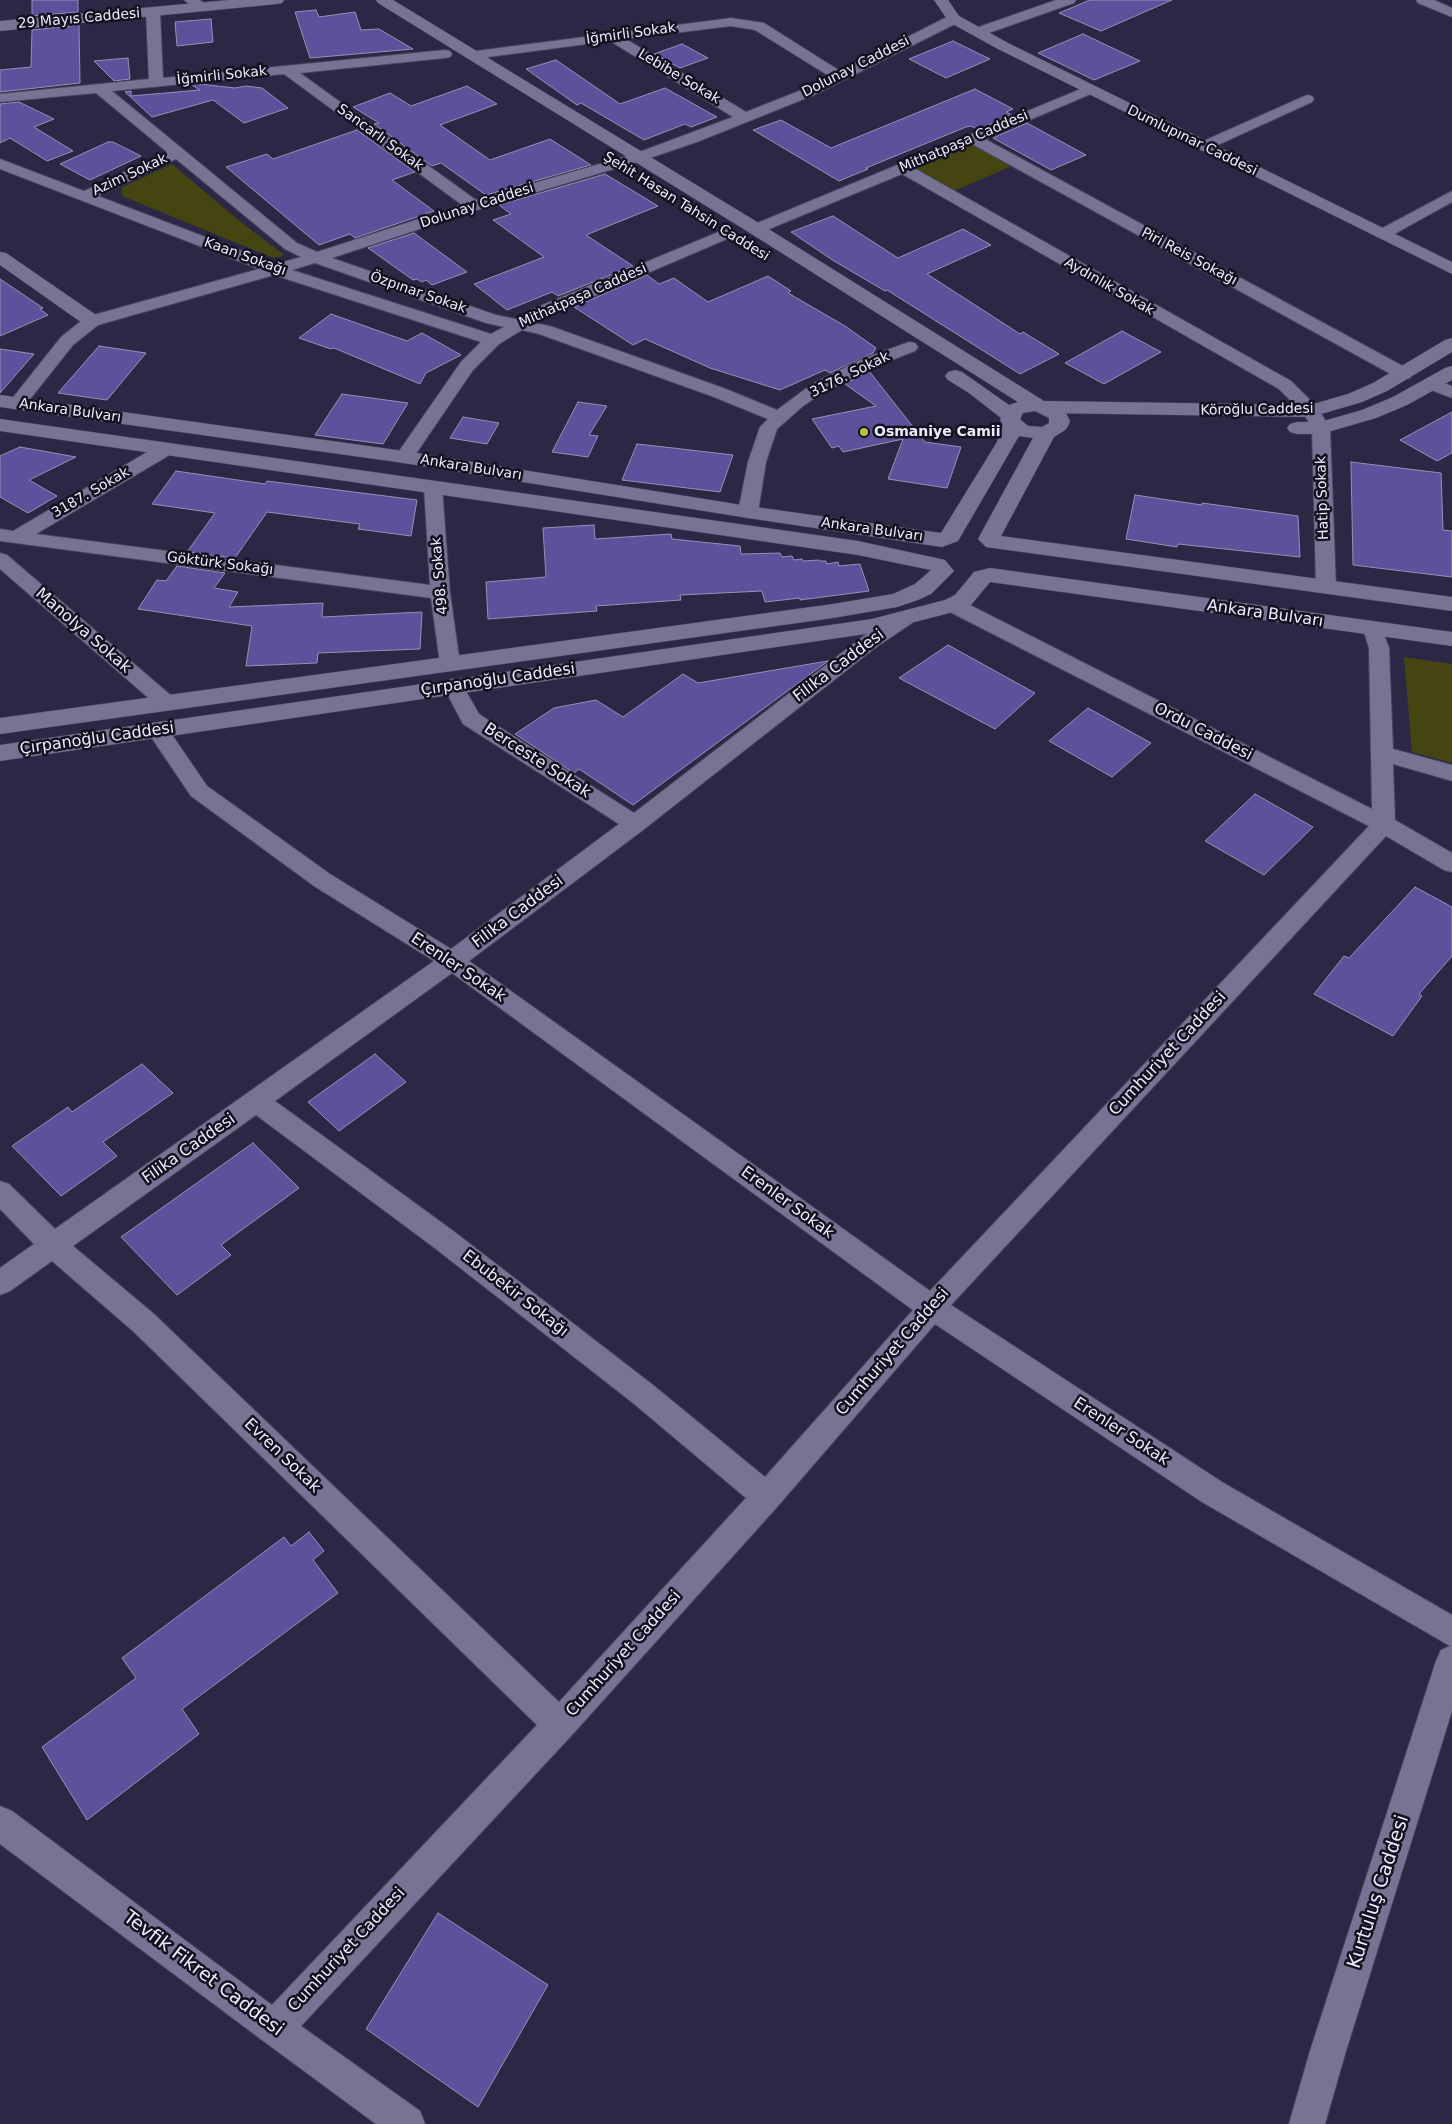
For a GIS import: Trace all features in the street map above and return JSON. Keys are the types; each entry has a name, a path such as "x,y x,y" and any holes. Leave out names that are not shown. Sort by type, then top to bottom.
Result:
{"main road":[{"name":"29 Mayıs Caddesi","path":"0,26 153,12 196,4 277,0"},
{"name":"Dumlupınar Caddesi","path":"941,0 954,19 1088,90 1452,269"},
{"name":"Şehit Hasan Tahsin Caddesi","path":"375,2 445,54 566,132"},
{"name":"Şehit Hasan Tahsin Caddesi","path":"375,2 472,55 1058,415 1060,421 1052,429"},
{"name":"Şehit Hasan Tahsin Caddesi","path":"598,152 638,178"},
{"name":"Şehit Hasan Tahsin Caddesi","path":"711,223 744,243"},
{"path":"0,257 92,321"},
{"path":"892,336 926,357"},
{"name":"Köroğlu Caddesi","path":"1052,429 1130,422 1285,428 1316,419 1404,374 1452,344"},
{"path":"943,368 976,389 1028,432 1052,429"},
{"name":"Köroğlu Caddesi","path":"1042,406 1316,419 1369,414 1432,384 1452,372"},
{"name":"Ankara Bulvarı","path":"8,402 404,457 748,512 946,538 966,534 992,541 1452,604"},
{"path":"946,538 1007,442 1012,420 1020,407 1042,406"},
{"name":"Ankara Bulvarı","path":"0,425 858,548 940,568 962,578 986,576 1452,639"},
{"path":"986,576 996,572 1004,562 1003,552 992,541 1052,429"},
{"name":"Ankara Bulvarı","path":"940,568 933,559 933,552 936,545 946,538"},
{"name":"Çırpanoğlu Caddesi","path":"0,753 158,731 452,675 897,600 923,589 940,568"},
{"name":"Çırpanoğlu Caddesi","path":"0,726 167,703 452,675 839,631 905,618 952,605 963,600 986,576"}],"street":[{"path":"978,32 1069,0"},
{"path":"1423,0 1452,14"},
{"path":"153,12 156,83"},
{"name":"Dolunay Caddesi","path":"8,402 67,341 92,321 276,270 474,206 639,157 809,92 954,19"},
{"name":"İğmirli Sokak","path":"472,55 731,22 759,26 840,76"},
{"name":"Lebibe Sokak","path":"612,36 745,118"},
{"name":"İğmirli Sokak","path":"0,98 445,54"},
{"name":"Sancarlı Sokak","path":"286,69 474,206"},
{"name":"Özpınar Sokak","path":"100,89 291,246 316,258 492,319 544,330 720,393 779,417"},
{"name":"Mithatpaşa Caddesi","path":"756,229 1088,90"},
{"path":"1204,146 1307,99"},
{"name":"Piri Reis Sokağı","path":"974,139 1404,374"},
{"name":"Azim Sokak","path":"83,197 176,153"},
{"name":"Kaan Sokağı","path":"0,164 276,270 493,340"},
{"name":"Aydınlık Sokak","path":"903,168 1285,385 1316,419"},
{"path":"1383,234 1452,196"},
{"name":"Mithatpaşa Caddesi","path":"404,457 467,366 493,340 539,313 728,233"},
{"name":"3176. Sokak","path":"748,512 762,444 770,427 779,417 818,388 868,363 909,347"},
{"path":"1432,384 1452,393"},
{"name":"Hatip Sokak","path":"1316,419 1326,588"},
{"name":"3187. Sokak","path":"8,536 166,449"},
{"name":"498. Sokak","path":"433,487 440,593 452,675"},
{"name":"Göktürk Sokağı","path":"8,536 440,593"},
{"name":"Manolya Sokak","path":"0,559 167,703"},
{"name":"Ordu Caddesi","path":"952,605 1384,824 1452,864"},
{"name":"Filika Caddesi","path":"0,1283 452,961 635,824 868,643 905,618"},
{"path":"1373,629 1379,648 1384,824"},
{"name":"Berceste Sokak","path":"452,675 471,719 635,824"},
{"name":"Erenler Sokak","path":"158,731 199,791 322,880 452,961 931,1307 1212,1492 1452,1632"},
{"path":"1382,754 1452,773"},
{"name":"Cumhuriyet Caddesi","path":"274,2028 560,1725 767,1497 931,1307 1384,824"},
{"name":"Ebubekir Sokağı","path":"256,1101 446,1241 643,1394 767,1497"},
{"name":"Evren Sokak","path":"0,1192 53,1245 144,1323 560,1725"},
{"name":"Kurtuluş Caddesi","path":"1307,2124 1328,2051 1452,1661"},
{"name":"Tevfik Fikret Caddesi","path":"0,1823 274,2028 407,2124"}],"shaded area":[{"path":"971,144 1012,166 951,192 911,169"},
{"path":"172,164 237,219 284,255 271,257 122,196 121,188"},
{"path":"1404,657 1452,664 1452,763 1412,752"}],"building":[{"path":"32,0 78,0 78,12 32,16"},
{"path":"1090,0 1172,0 1101,31 1059,13"},
{"path":"316,10 319,17 355,12 361,30 379,29 413,49 310,58 295,12"},
{"path":"211,19 213,42 177,46 175,22"},
{"path":"79,25 80,83 0,92 0,70 31,67 32,30"},
{"path":"1083,34 1140,61 1094,80 1038,53"},
{"path":"953,41 990,59 946,78 909,59"},
{"path":"682,44 708,58 680,68 654,54"},
{"path":"128,58 130,79 114,81 94,61"},
{"path":"556,60 620,104 665,88 717,117 691,127 685,124 644,140 581,103 577,105 526,69"},
{"path":"200,84 235,88 246,86 262,88 288,108 244,123 213,100 152,117 125,92 131,91 131,96 200,90 192,85"},
{"path":"467,86 497,104 440,125 490,160 550,139 591,165 486,195 441,163 432,166 374,124 379,123 353,107 390,93 411,106"},
{"path":"975,89 1013,109 1006,112 1012,115 978,130 971,126 966,127 839,181 753,130 781,120 831,148"},
{"path":"19,102 54,119 34,127 73,151 47,161 10,138 0,143 0,104"},
{"path":"1027,123 1086,155 1051,170 993,138"},
{"path":"357,130 415,172 392,180 434,211 355,238 350,234 319,245 226,167 267,154 273,159"},
{"path":"108,142 113,142 141,156 90,180 60,164"},
{"path":"605,174 658,206 586,235 633,266 558,296 552,292 507,310 474,284 544,257 493,220 511,214 499,205"},
{"path":"833,216 898,258 963,229 991,245 927,274 1020,334 1023,332 1059,354 1020,374 887,290 885,291 834,261 791,232"},
{"path":"414,233 467,272 432,285 426,280 422,282 417,279 413,280 368,248"},
{"path":"647,275 659,284 674,278 708,302 768,276 791,291 788,293 845,326 876,348 873,353 830,373 825,370 780,390 710,368 645,339 633,345 574,307"},
{"path":"0,279 43,308 40,309 48,315 0,336"},
{"path":"331,314 407,341 422,333 461,355 426,373 420,384 334,348 331,349 299,338"},
{"path":"1122,331 1161,352 1104,384 1065,363"},
{"path":"99,346 146,353 107,400 58,393"},
{"path":"0,349 34,354 0,393"},
{"path":"869,371 925,442 961,447 947,488 888,479 903,439 843,452 839,446 832,448 812,419 876,406 845,384"},
{"path":"342,394 408,403 383,444 315,435"},
{"path":"578,402 607,406 589,435 598,436 588,457 552,452"},
{"path":"1452,412 1452,453 1437,461 1400,440"},
{"path":"463,417 499,423 487,444 450,438"},
{"path":"637,444 733,455 720,492 622,480"},
{"path":"20,447 76,457 29,480 57,496 28,513 0,497 0,456"},
{"path":"1351,462 1441,473 1443,530 1452,531 1452,577 1353,565"},
{"path":"176,471 265,484 267,481 417,500 411,536 358,529 360,524 267,512 235,558 187,552 215,513 152,504"},
{"path":"1135,495 1298,516 1300,557 1178,544 1177,547 1126,539"},
{"path":"594,525 595,539 671,534 672,539 740,546 741,554 780,553 782,557 792,556 794,560 819,560 826,561 827,564 838,562 839,566 860,564 869,591 800,600 800,598 765,602 762,591 680,595 681,600 596,606 597,611 488,619 486,582 546,577 543,528"},
{"path":"177,566 225,573 214,588 238,592 229,607 323,603 322,617 422,612 420,649 318,653 317,663 246,666 252,626 138,609 157,580 166,581"},
{"path":"948,645 1035,693 995,729 899,678"},
{"path":"828,661 633,805 579,769 574,773 515,734 554,708 596,700 623,717 683,674 698,683"},
{"path":"1088,708 1151,743 1112,777 1049,741"},
{"path":"1255,794 1313,827 1264,875 1205,841"},
{"path":"1415,887 1452,907 1452,956 1419,994 1422,996 1393,1036 1314,994 1344,956 1349,958"},
{"path":"375,1054 406,1082 339,1131 308,1102"},
{"path":"142,1064 173,1093 103,1142 117,1156 61,1196 12,1146 68,1107 72,1112"},
{"path":"253,1143 299,1188 221,1245 231,1255 177,1295 121,1237"},
{"path":"309,1532 324,1551 313,1560 338,1593 182,1709 199,1734 87,1820 42,1747 136,1678 122,1658 284,1537 291,1546"},
{"path":"438,1913 548,1985 478,2107 366,2029"}],"place":[{"name":"Osmaniye Camii","path":"864,432"}]}
